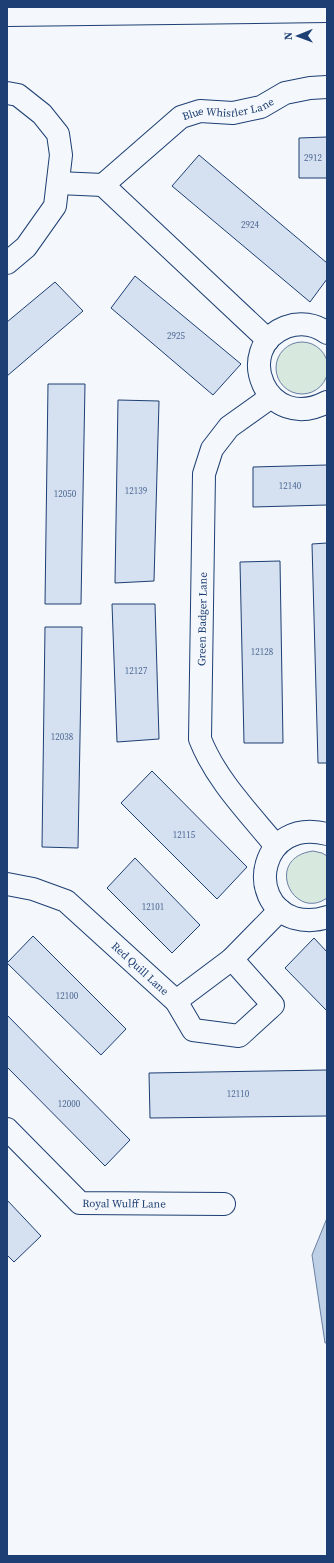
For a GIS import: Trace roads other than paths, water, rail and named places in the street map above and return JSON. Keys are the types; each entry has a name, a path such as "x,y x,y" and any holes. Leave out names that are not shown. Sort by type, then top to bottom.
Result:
{"street":[{"path":"7,15 327,11"},
{"name":"Blue Whistler Lane","path":"103,185 181,117 200,111 233,113 261,107 285,93 310,88 327,87"},
{"path":"7,93 18,95 42,114 58,134 61,155 55,206 26,247 7,263"},
{"path":"58,183 103,185 268,340"},
{"path":"327,332 307,324 292,325 279,330 268,340 262,350 259,362 260,375 264,386 271,397 281,404 304,410 327,402"},
{"name":"Green Badger Lane","path":"271,397 229,427 212,449 204,474 200,739 207,756 232,793 276,846"},
{"path":"327,834 315,831 301,832 288,837 276,846 270,855 266,867 265,879 267,890 272,901 280,910 290,917 314,921 327,917"},
{"name":"Red Quill Lane","path":"7,884 33,889 66,901 176,1001 232,959 280,910"},
{"path":"176,1001 193,1030 239,1036 273,1005 232,959"},
{"name":"Royal Wulff Lane","path":"7,1129 80,1203 224,1204"}],"water":[{"path":"327,1218 327,1343 325,1343 312,1255"}]}
